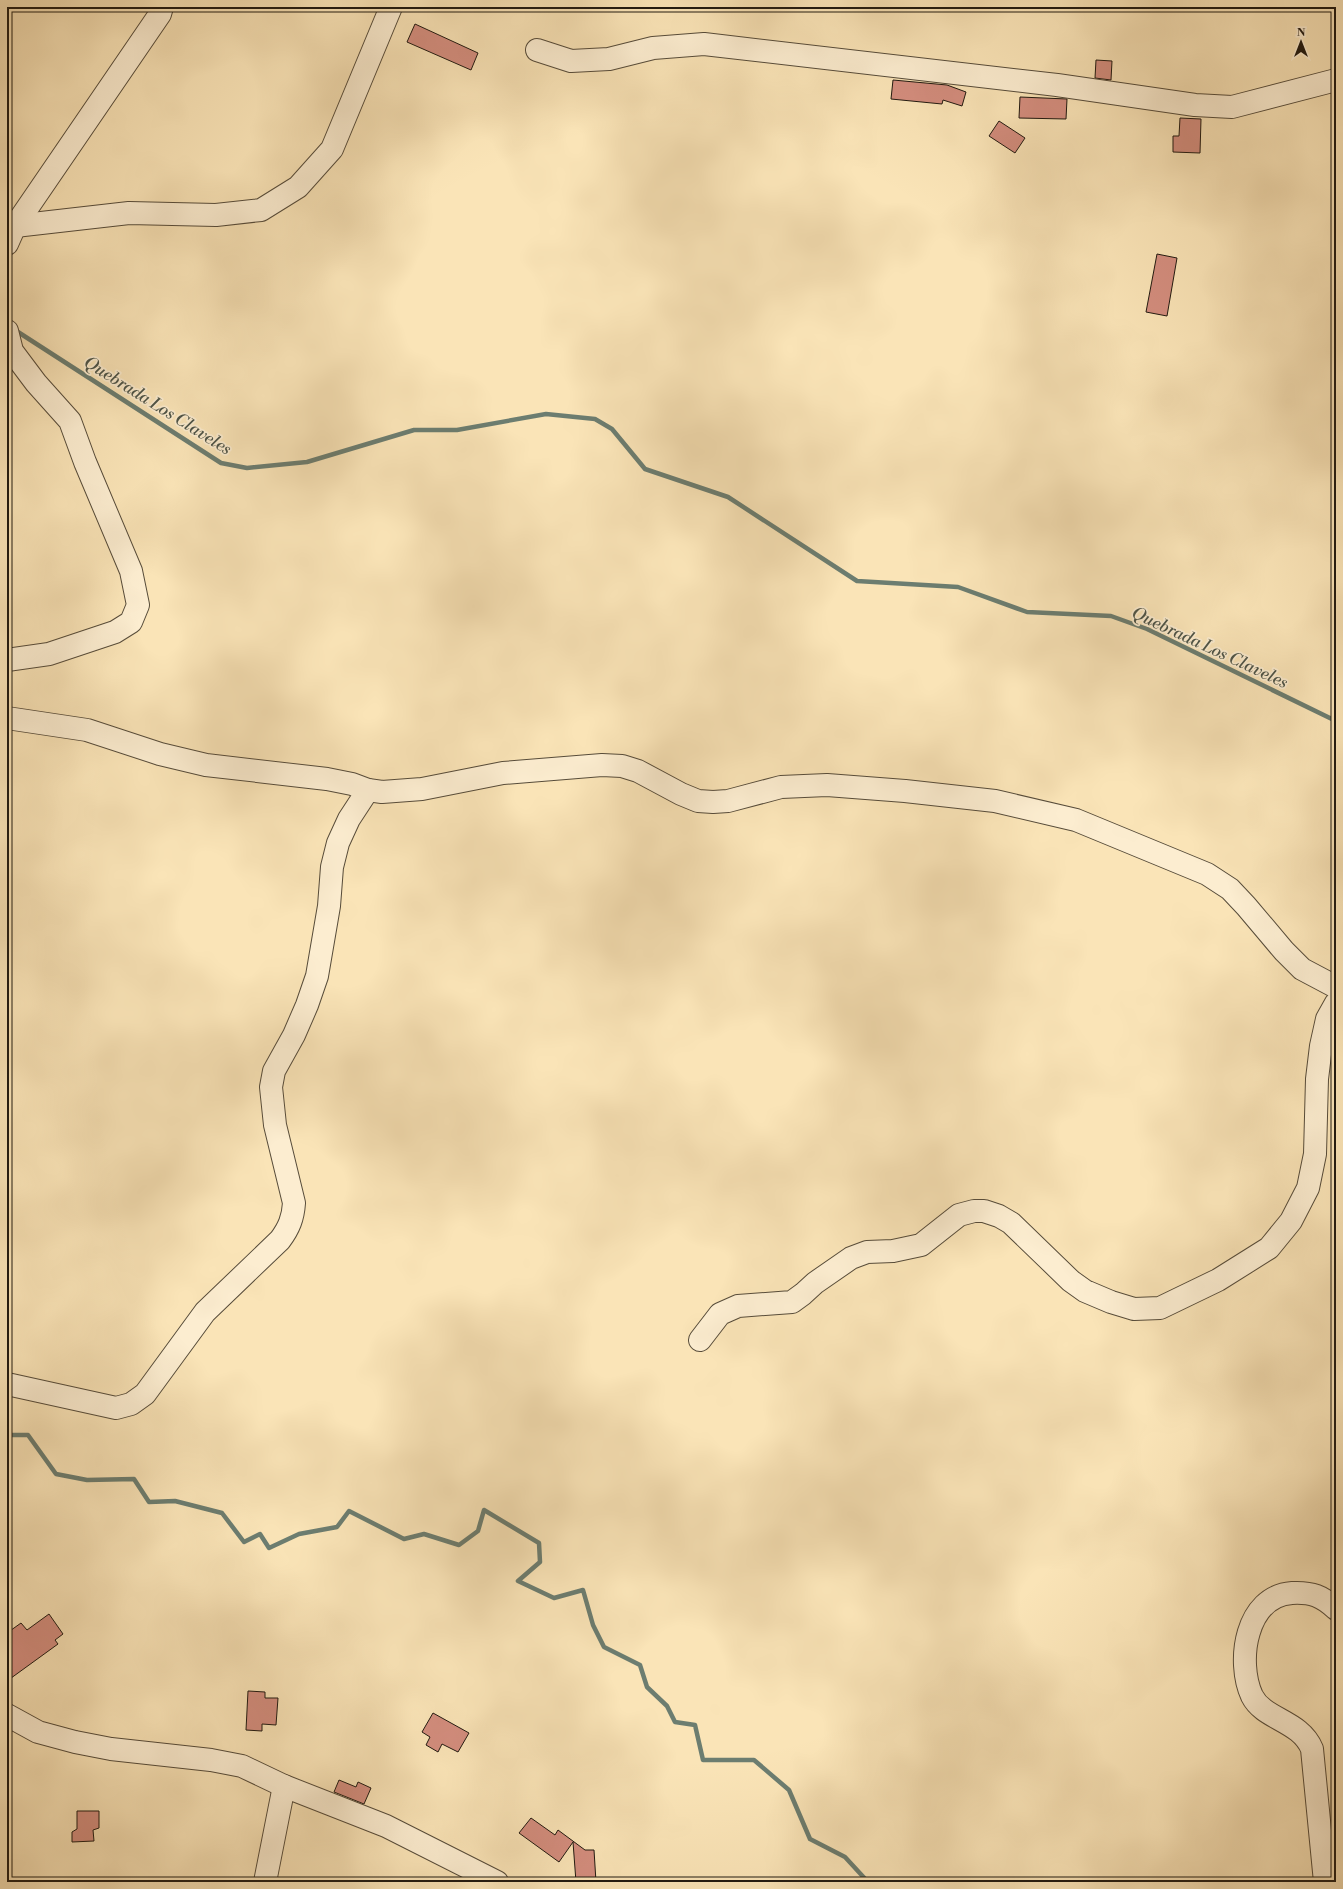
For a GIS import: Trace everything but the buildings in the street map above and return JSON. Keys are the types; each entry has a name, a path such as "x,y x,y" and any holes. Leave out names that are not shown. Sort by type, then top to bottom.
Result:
{"street":[{"path":"11,235 160,14 162,7"},
{"path":"11,235 129,213 216,215 261,210 298,187 332,149 391,7"},
{"path":"537,50 571,61 609,59 653,48 704,44 1049,84 1195,105 1232,107 1336,80"},
{"path":"7,331 12,352 36,383 70,420 85,462 131,571 138,605 131,622 115,632 49,654 7,660"},
{"path":"7,718 87,730 160,754 206,765 326,779 352,784 368,790 382,792 422,789 503,772 602,765 622,766 638,771 698,801 713,802 781,788 826,785 905,791 995,801 1076,820 1207,874 1230,889 1284,951 1302,969 1312,976 1336,987"},
{"path":"7,1384 48,1392 97,1405 116,1408 131,1404 145,1394 204,1312 280,1240 288,1229 294,1215 294,1203 275,1125 271,1087 273,1076 274,1071 294,1035 307,1005 317,976 329,906 332,867 338,843 348,819 368,790"},
{"path":"700,1340 720,1314 738,1306 792,1302 815,1283 851,1258 867,1252 892,1251 921,1245 959,1215 974,1211 984,1211 999,1216 1011,1223 1070,1281 1085,1291 1134,1309 1160,1308 1218,1280 1270,1248 1292,1221 1308,1188 1315,1154 1317,1079 1321,1046 1327,1019 1336,1003"},
{"path":"1325,1882 1312,1749 1308,1740 1302,1734 1264,1709 1252,1696 1247,1682 1246,1652 1247,1634 1255,1618 1266,1604 1285,1594 1305,1592 1325,1598 1336,1609"},
{"path":"7,1715 38,1732 75,1742 111,1749 211,1760 242,1766 284,1786 386,1826 497,1882"},
{"path":"265,1882 284,1786"}],"waterway":[{"name":"Quebrada Los Claveles","path":"18,332 221,463 247,468 307,462 414,430 457,430 546,414 595,419 612,429 645,469 728,497 857,581 958,587 1027,612 1111,616 1147,629 1336,721"},
{"path":"7,1435 28,1435 56,1474 87,1480 134,1479 149,1502 175,1501 222,1513 244,1542 260,1534 269,1548 299,1534 337,1527 349,1511 404,1539 424,1534 459,1545 478,1531 484,1510 539,1543 540,1562 518,1581 554,1598 583,1590 593,1625 604,1647 640,1665 647,1687 667,1706 675,1722 695,1725 703,1760 754,1760 789,1790 810,1839 845,1857 868,1882"}]}
